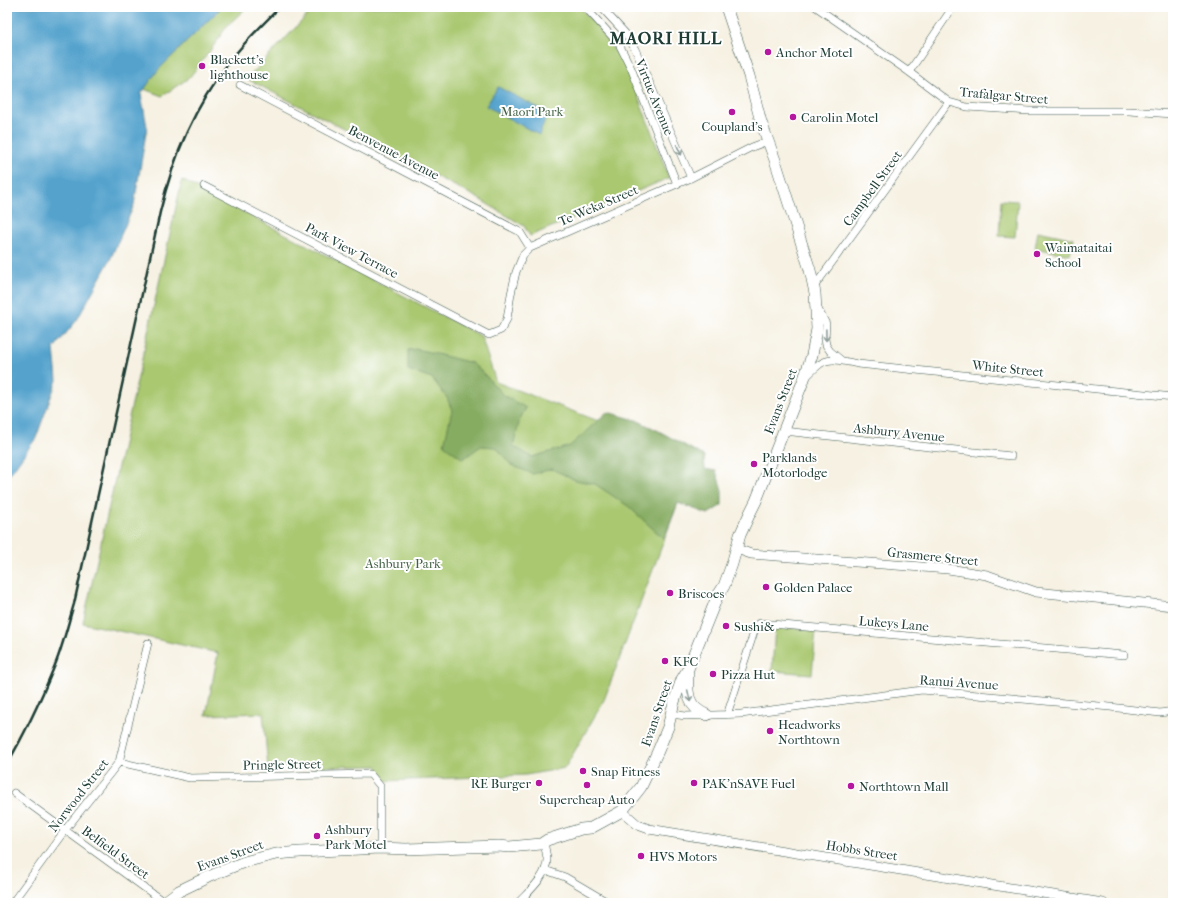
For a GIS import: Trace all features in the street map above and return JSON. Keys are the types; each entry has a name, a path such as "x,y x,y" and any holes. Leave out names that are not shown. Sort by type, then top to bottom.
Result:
{"highway":[{"name":"Evans Street","path":"164,902 195,882 244,862 276,854 380,848 406,849 509,847 541,844 547,840 581,829 591,828 622,811 636,794 645,779 663,739 682,679 688,669 717,597 724,586 740,535 756,501 804,380 815,342 817,329 814,287 810,270 761,122 749,76 726,7"},
{"path":"688,669 687,688 690,703 700,712 707,715"}],"street":[{"name":"Virtue Avenue","path":"585,7 619,44 631,68 678,184"},
{"name":"Virtue Avenue","path":"601,7 625,33 635,49 691,178"},
{"name":"Trafalgar Street","path":"816,7 949,102 967,107 1029,111 1129,111 1173,114"},
{"path":"909,72 952,7"},
{"name":"Benvenue Avenue","path":"240,85 520,232 530,248"},
{"name":"Campbell Street","path":"814,287 949,102"},
{"name":"Te Weka Street","path":"530,248 678,184 752,147 768,141"},
{"name":"Park View Terrace","path":"204,186 490,335 501,330 507,319 516,272 523,255 530,248"},
{"path":"816,305 826,324 826,345 841,360"},
{"name":"White Street","path":"804,380 822,363 841,360 866,365 1173,397"},
{"name":"Ashbury Avenue","path":"784,431 1011,456"},
{"name":"Grasmere Street","path":"736,549 751,554 948,569 987,575 1036,592 1173,606"},
{"name":"Lukeys Lane","path":"727,715 756,626 760,623 1124,656"},
{"name":"Norwood Street","path":"12,903 119,762 148,643"},
{"name":"Ranui Avenue","path":"672,714 686,716 727,715 922,690 1160,713 1173,711"},
{"name":"Pringle Street","path":"119,762 190,778 370,774 380,786 380,848"},
{"name":"Belfield Street","path":"14,793 164,902"},
{"name":"Hobbs Street","path":"622,811 638,825 649,829 1103,903"},
{"path":"518,903 536,884 545,870 547,859 544,842"},
{"path":"545,870 565,877 609,903"}],"green space":[{"path":"222,7 247,7 227,26 189,78 162,96 144,89 158,70"},
{"name":"Maori Park","path":"315,7 580,7 601,31 621,59 632,80 669,178 530,236 524,226 474,196 247,79"},
{"name":"Ashbury Park","path":"182,180 481,336 496,382 693,457 678,503 604,700 565,768 526,775 384,781 377,766 268,768 263,713 206,715 218,653 83,623"},
{"path":"1001,200 1018,201 1015,237 999,236"},
{"path":"1038,231 1074,239 1070,255 1035,248"},
{"path":"417,349 472,363 503,395 526,408 520,419 513,446 532,457 570,446 607,412 636,420 704,456 705,469 716,471 722,490 722,505 708,514 678,503 664,539 628,506 595,484 575,480 552,469 533,474 511,465 496,447 481,446 463,459 444,445 452,410 447,398 432,378 408,370 408,350"},
{"path":"775,627 816,630 812,674 772,671"}],"water":[{"path":"7,7 222,7 158,70 141,94 147,127 134,205 110,260 77,320 54,348 57,380 36,438 7,478"},
{"path":"498,87 548,113 539,135 486,106"}],"railway":[{"path":"7,764 27,728 50,678 74,604 160,212 179,151 196,114 217,78 254,33 280,7"}],"place":[{"name":"Anchor Motel","path":"768,52"},
{"name":"Blackett's lighthouse","path":"202,66"},
{"name":"Coupland's","path":"732,112"},
{"name":"Carolin Motel","path":"793,117"},
{"name":"Waimataitai School","path":"1037,254"},
{"name":"Parklands Motorlodge","path":"754,464"},
{"name":"Golden Palace","path":"766,587"},
{"name":"Briscoes","path":"670,593"},
{"name":"Sushi&","path":"726,626"},
{"name":"KFC","path":"665,661"},
{"name":"Pizza Hut","path":"713,674"},
{"name":"Headworks Northtown","path":"770,731"},
{"name":"Snap Fitness","path":"583,771"},
{"name":"RE Burger","path":"539,783"},
{"name":"PAK'nSAVE Fuel","path":"694,783"},
{"name":"Supercheap Auto","path":"587,785"},
{"name":"Northtown Mall","path":"851,786"},
{"name":"Ashbury Park Motel","path":"317,836"},
{"name":"HVS Motors","path":"641,856"}],"district":[{"name":"MAORI HILL","path":"666,38"}]}
